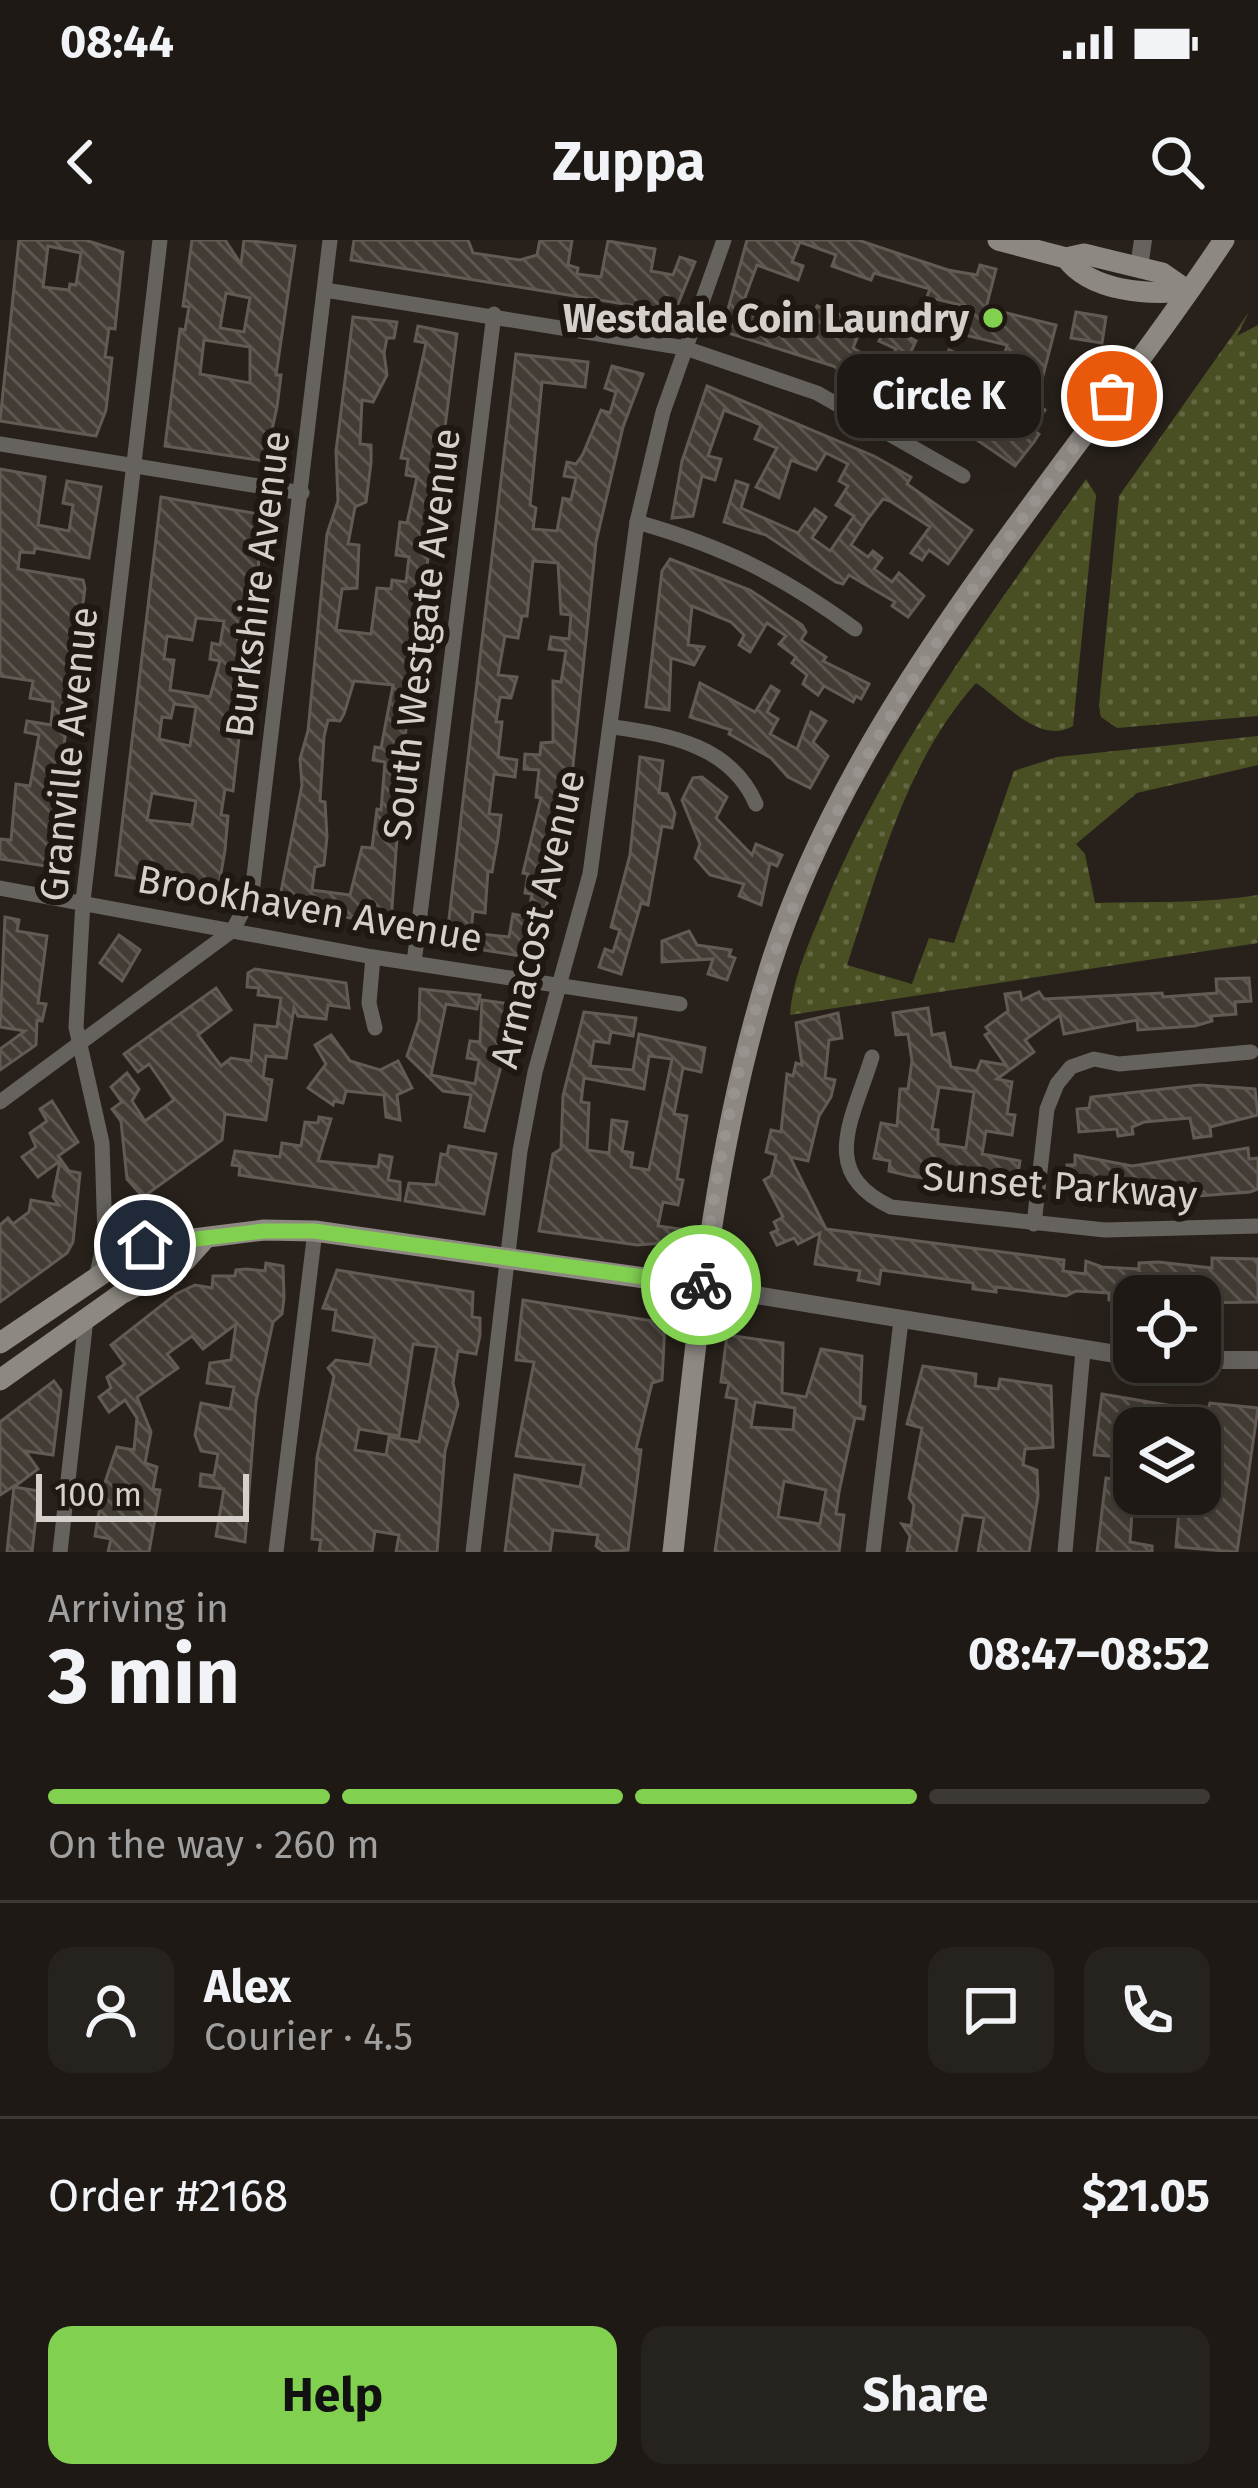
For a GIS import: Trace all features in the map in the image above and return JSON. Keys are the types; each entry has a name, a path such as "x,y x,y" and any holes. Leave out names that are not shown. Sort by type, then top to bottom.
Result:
{"main road":[{"path":"998,240 1066,258 1084,254 1165,273 1188,291"},
{"path":"673,1552 701,1286 730,1112 769,969 822,840 884,722 1224,240"},
{"path":"1066,258 1079,276 1150,295 1188,291"},
{"path":"0,1343 145,1245 171,1240 314,1231 701,1286"},
{"path":"3,1378 154,1273 185,1261 214,1238"},
{"path":"86,1319 106,1292 171,1240"},
{"path":"3,1378 26,1351 82,1304 98,1274"}],"street":[{"name":"Granville Avenue","path":"98,1274 104,1237 102,1143 78,1047 83,901 160,240"},
{"name":"Burkshire Avenue","path":"233,930 252,893 257,869 329,240"},
{"name":"Armacost Avenue","path":"473,1552 535,1072 590,874 637,522 663,412 724,240"},
{"path":"1139,267 1142,240"},
{"path":"325,290 685,348 817,393 963,476"},
{"name":"South Westgate Avenue","path":"414,963 494,314"},
{"path":"0,444 302,493"},
{"path":"637,522 700,539 748,559 855,629"},
{"path":"613,727 664,736 721,758 743,775 756,804"},
{"name":"Brookhaven Avenue","path":"0,888 373,957 680,1004"},
{"path":"0,1102 233,930"},
{"path":"373,957 369,1003 375,1028"},
{"path":"1034,1224 1047,1109 1057,1084 1071,1067 1094,1059 1119,1064 1251,1052"},
{"name":"Sunset Parkway","path":"872,1057 847,1138 845,1168 862,1194 891,1207 1034,1224 1163,1230 1258,1226"},
{"path":"276,1552 314,1231"},
{"path":"701,1286 1113,1355"},
{"path":"60,1552 86,1319"},
{"path":"873,1552 901,1321"},
{"path":"1065,1552 1083,1351"},
{"path":"1221,1360 1258,1360"}],"green space":[{"path":"1249,312 1237,336 1258,325 1258,716 1117,728 1101,717 1099,706 1119,496"},
{"path":"1086,479 1096,495 1073,726 1060,731 1034,726 976,683 952,713 913,780 847,965 912,984 929,938 954,943 1014,771 1057,757 1258,736 1258,765 1137,793 1076,844 1085,854 1095,903 1258,895 1258,943 790,1015 809,943 880,790 944,683"}],"building":[{"path":"19,240 85,240 123,252 115,329 109,328 105,357 112,358 106,410 96,436 0,421","holes":["48,246 81,253 76,285 70,284 69,290 43,287"]},
{"path":"192,240 225,240 241,264 244,240 295,246 276,375 281,375 277,407 265,461 165,446 180,329 185,330 189,307 183,306","holes":["226,293 250,298 244,332 220,328","204,340 250,347 250,383 200,374"]},
{"path":"354,240 468,240 473,253 520,260 537,255 540,240 572,240 568,265 578,268 577,274 601,277 608,241 655,249 651,271 673,275 680,257 695,262 678,304 661,310 351,260"},
{"path":"747,240 858,240 948,270 977,275 980,265 996,269 986,308 1056,325 1036,403 1045,410 1031,428 1039,434 1015,466 961,429 955,439 833,366 722,331","holes":["800,242 836,255 832,266 871,280 874,273 930,289 927,297 961,305 952,332 1007,345 1005,353 1023,358 1019,373 1037,386 1004,436 987,424 1010,386 961,355 949,350 931,394 909,381 917,366 907,360 916,341 887,325 879,341 896,349 886,368 853,348 863,323 817,306 806,333 754,316 758,305 744,300 757,265 798,280 803,266 792,262"]},
{"path":"1076,312 1106,317 1102,343 1071,338"},
{"path":"353,317 397,322 384,353 387,375 373,402 362,400 360,444 371,445 371,463 366,502 355,507 348,544 359,545 357,588 342,589 336,630 371,634 377,588 391,589 392,580 406,582 409,557 396,555 400,522 407,523 417,477 406,475 408,459 401,458 426,343 415,341 418,326 457,334 403,752 391,922 383,923 280,907 302,785 300,759 308,731 327,534 338,501 336,451","holes":["354,681 393,685 381,748 375,747 373,760 385,762 372,848 362,847 350,895 312,890 315,867 324,865 327,837 325,802 320,801 328,720 340,721"]},
{"path":"516,354 588,362 585,387 542,382 530,505 536,508 533,529 557,531 563,498 571,500 576,478 564,476 567,462 576,464 583,454 601,410 610,413 616,392 605,388 612,366 643,374 623,427 596,542 568,814 534,958 446,944","holes":["533,561 558,563 561,614 571,615 569,639 551,637 549,649 566,651 561,682 553,681 553,742 541,743 540,755 525,754 524,769 539,770 536,797 541,798 523,873 528,874 525,893 532,894 528,917 513,914 509,937 471,933 473,911 485,913 488,871 492,872 498,838 501,815 489,814 494,774 515,777 517,760 498,757 500,697 511,698 517,677 498,675 505,636 518,638 522,616 527,616"]},
{"path":"707,386 874,456 911,477 907,484 972,530 948,564 929,550 922,560 911,553 930,527 890,501 883,499 867,520 851,545 868,557 873,551 882,558 874,569 892,582 899,573 924,596 908,617 892,606 895,602 849,575 843,584 836,582 766,535 724,522 736,481 748,485 741,508 798,533 815,509 826,517 812,538 830,551 854,516 836,505 848,486 839,481 848,464 826,453 816,470 791,460 779,498 756,487 777,448 755,439 761,425 724,410 708,456 721,459 715,480 702,476 693,516 672,518 682,461"},
{"path":"0,469 45,477 38,525 69,531 73,505 63,503 67,481 101,487 89,558 35,548 34,553 20,552 18,569 83,580 85,588 60,775 67,776 64,793 57,792 53,820 59,821 46,866 0,859 0,839 11,840 16,784 30,786 39,735 25,732 27,721 51,725 53,702 30,698 33,681 0,676"},
{"path":"161,497 264,515 233,791 225,789 221,815 228,816 219,885 209,886 208,891 116,875","holes":["196,618 224,621 220,645 212,643 210,659 220,661 210,697 170,690 174,660 164,659 167,636 192,640","174,704 196,707 190,746 159,739 162,717 171,718","152,793 196,801 192,825 147,820"]},
{"path":"670,559 750,590 802,625 806,632 801,640 826,657 823,661 869,684 861,699 856,696 853,702 824,686 818,695 803,684 807,675 792,663 796,657 779,644 786,636 767,623 750,652 739,645 744,635 731,622 692,606 688,645 704,647 694,665 671,658 669,710 646,707 662,571"},
{"path":"700,683 755,712 771,686 779,691 767,712 778,719 770,734 797,749 811,712 826,721 813,742 828,756 810,788 729,734 731,730 690,717"},
{"path":"640,757 663,761 659,793 667,794 675,813 672,828 662,826 648,905 641,903 621,974 599,967 605,949 613,952 620,930 611,927 630,855"},
{"path":"702,777 727,797 716,818 752,855 756,844 782,855 777,866 770,863 761,905 739,896 744,884 710,875 695,858 700,844 682,800 693,778"},
{"path":"5,917 19,920 17,931 47,936 38,1003 46,1004 42,1021 37,1020 36,1045 0,1070 0,1049 25,1031 0,1027"},
{"path":"689,931 697,945 731,950 729,956 735,958 727,980 708,974 713,959 662,962 662,941"},
{"path":"119,935 140,950 122,981 100,963"},
{"path":"255,969 346,983 349,1008 328,1005 326,1019 298,1016 294,1008 286,1058 266,1056 263,1078 272,1080 266,1120 225,1114 222,1140 143,1197 127,1179 121,1121 112,1109 122,1102 111,1087 127,1073 139,1089 132,1101 145,1121 174,1100 149,1064 138,1072 124,1054 216,988 231,1010 198,1035 221,1066 231,1058 251,1061 255,1025 277,1027 281,998 258,995 259,988 247,987 248,973"},
{"path":"1249,978 1251,1001 1235,1002 1236,1014 1211,1016 1212,1021 1195,1026 1138,1030 1137,1020 1064,1034 1060,1015 1025,1040 1034,1052 997,1079 1012,1082 1007,1114 1015,1115 1012,1135 986,1131 982,1154 1020,1161 1016,1187 963,1185 956,1181 958,1172 933,1168 931,1179 910,1176 889,1171 890,1161 874,1158 881,1123 897,1126 900,1089 908,1089 912,1061 908,1034 896,1035 893,1013 928,1008 932,1035 944,1033 951,1067 977,1071 981,1061 1006,1065 985,1035 990,1032 986,1027 1008,1011 1005,994 1020,992 1022,1000 1039,992 1044,999 1162,993 1163,997 1217,993 1216,979","holes":["939,1087 974,1092 966,1148 938,1144 938,1130 932,1129"]},
{"path":"420,989 480,995 477,1009 446,1004 431,1075 475,1084 479,1060 467,1058 470,1041 480,1042 482,1000 517,1005 484,1131 465,1127 471,1095 443,1091 407,1056 419,1020"},
{"path":"584,1012 636,1018 633,1036 611,1032 609,1043 594,1041 590,1066 633,1070 639,1034 705,1048 701,1072 683,1068 674,1114 687,1116 677,1179 683,1180 678,1205 663,1202 658,1226 680,1229 679,1242 637,1245 539,1231 553,1154 561,1149 563,1096","holes":["649,1056 672,1059 649,1170 631,1167 633,1153 622,1151 627,1122 612,1120 609,1153 587,1150 589,1103 581,1102 584,1078 644,1089"]},
{"path":"838,1013 842,1038 829,1040 825,1078 835,1080 819,1116 808,1161 790,1157 826,1229 1064,1260 1063,1271 1085,1274 1086,1261 1139,1269 1139,1263 1212,1268 1212,1258 1258,1259 1258,1302 1221,1303 1221,1275 1113,1275 1113,1300 1109,1300 1109,1293 1076,1291 1066,1296 996,1287 996,1292 973,1289 973,1283 881,1270 879,1284 858,1280 860,1271 815,1264 820,1233 798,1244 794,1238 777,1245 771,1233 778,1230 774,1222 783,1217 764,1180 771,1176 776,1155 766,1152 771,1130 781,1132 787,1074 793,1076 796,1063 802,1065 796,1023"},
{"path":"331,1035 350,1061 380,1070 398,1061 412,1088 397,1095 400,1120 386,1117 384,1095 346,1091 343,1103 334,1101 333,1105 308,1088 326,1064 315,1045"},
{"path":"1200,1085 1255,1089 1258,1115 1210,1127 1211,1136 1194,1138 1190,1118 1144,1122 1132,1127 1133,1134 1118,1136 1117,1129 1079,1132 1077,1109 1089,1108 1091,1097"},
{"path":"52,1101 78,1142 58,1156 69,1171 80,1173 73,1242 67,1253 0,1302 0,1225 8,1218 13,1224 29,1212 31,1200 59,1205 53,1197 60,1161 38,1177 22,1157 36,1147 30,1133 47,1121 40,1109"},
{"path":"319,1117 331,1119 318,1161 378,1167 380,1155 392,1157 388,1180 400,1182 400,1200 239,1175 240,1166 232,1165 235,1151 280,1157 282,1143 301,1146 305,1122 318,1123"},
{"path":"449,1146 496,1154 484,1214 405,1201 409,1183 436,1185 441,1154 447,1155"},
{"path":"1248,1148 1249,1159 1258,1158 1258,1189 1250,1192 1160,1199 1159,1188 1091,1196 1092,1185 1067,1182 1067,1165 1075,1165 1075,1155 1132,1166"},
{"path":"266,1263 283,1266 284,1298 282,1314 273,1322 256,1402 245,1542 216,1536 224,1489 200,1486 201,1474 214,1476 218,1454 201,1451 195,1435 201,1403 230,1409 234,1387 207,1383 210,1363 231,1360 236,1324 203,1349 192,1336 167,1354 178,1368 137,1397 151,1432 145,1463 157,1467 153,1489 160,1490 149,1552 108,1552 111,1539 95,1536 103,1488 117,1447 134,1450 137,1418 125,1400 109,1412 99,1397 111,1388 107,1377 125,1364 111,1345 176,1294 195,1285 212,1288 213,1276 235,1276 236,1270 265,1271"},
{"path":"337,1270 473,1292 472,1317 480,1318 480,1335 476,1354 458,1351 453,1383 458,1404 445,1451 437,1552 396,1552 399,1535 375,1531 372,1552 319,1552 321,1540 312,1539 317,1457 334,1376 328,1368 336,1360 370,1365 375,1338 333,1330 336,1310 323,1308","holes":["413,1344 437,1347 419,1442 389,1437 386,1455 355,1450 359,1429 399,1436"]},
{"path":"523,1300 665,1323 662,1380 652,1383 636,1449 641,1450 628,1550 604,1552 596,1546 598,1535 553,1530 550,1552 505,1552 515,1475 580,1487 584,1465 516,1456 534,1362 516,1360"},
{"path":"727,1335 783,1343 782,1393 806,1397 821,1349 862,1356 860,1406 865,1407 863,1419 855,1418 839,1492 836,1514 844,1515 839,1552 715,1552 737,1399 726,1397 729,1383 721,1382","holes":["755,1402 795,1408 793,1430 751,1427","784,1481 826,1490 820,1524 778,1517"]},
{"path":"923,1366 976,1374 975,1386 998,1389 1000,1379 1051,1386 1053,1447 1025,1449 1023,1465 1037,1470 1029,1552 978,1552 984,1518 963,1515 956,1552 907,1552 910,1536 902,1524 911,1526 914,1505 909,1498 922,1428 907,1424"},
{"path":"54,1381 61,1391 53,1455 25,1451 38,1469 14,1487 39,1491 32,1552 7,1552 14,1486 0,1495 0,1422"},
{"path":"1102,1394 1185,1407 1113,1407 1113,1456 1094,1455"},
{"path":"1210,1403 1258,1408 1237,1552 1176,1547 1179,1515 1221,1515 1221,1407 1209,1407"},
{"path":"1106,1478 1113,1479 1113,1515 1132,1515 1130,1542 1152,1546 1152,1552 1097,1552"}],"way so far":[{"path":"701,1285 730,1112 769,969 822,840 884,722 1112,396"}],"place":[{"name":"Westdale Coin Laundry","path":"993,318"},
{"name":"Circle K","path":"1112,396"}],"route":[{"path":"145,1245 264,1231 314,1231 701,1285"}]}
